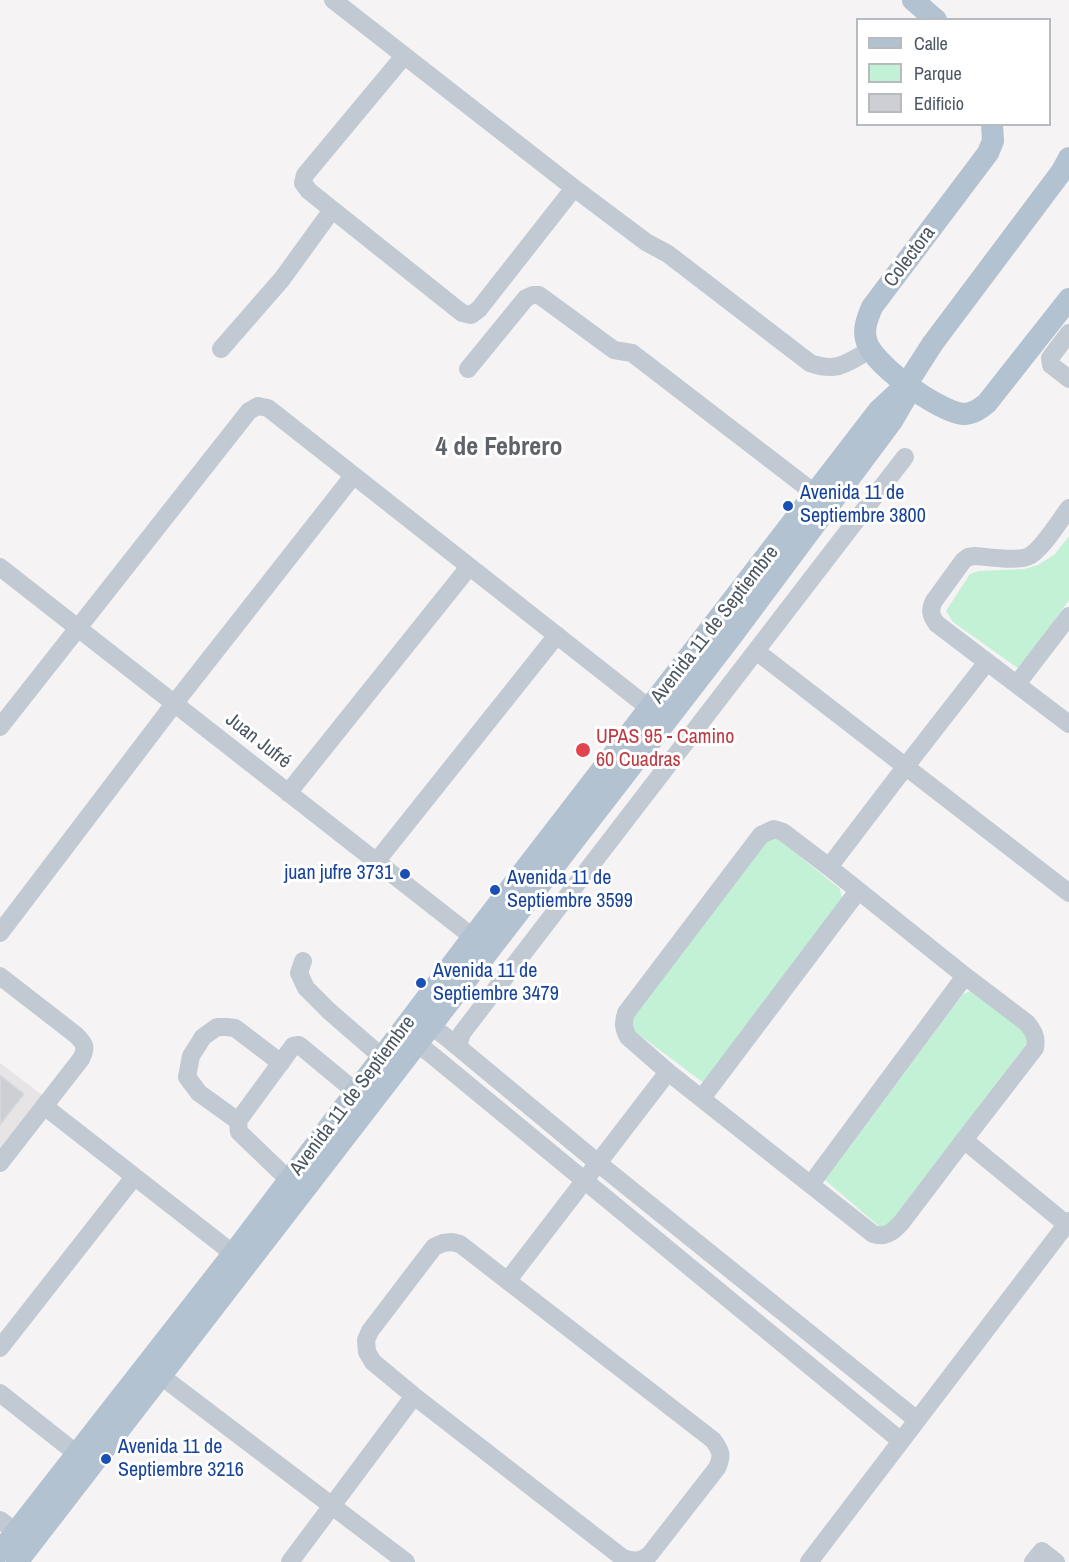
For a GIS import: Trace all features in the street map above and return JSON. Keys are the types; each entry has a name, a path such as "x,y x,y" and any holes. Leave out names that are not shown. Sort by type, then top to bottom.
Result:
{"main road":[{"path":"913,0 934,18"},
{"name":"Colectora","path":"870,350 865,338 866,321 872,307 988,153 993,141 992,126"},
{"name":"Avenida 11 de Septiembre","path":"0,1552 16,1540 84,1459 823,499 896,414 906,397 906,386 933,343 1067,164"},
{"path":"870,350 906,386 947,410 961,414 971,413 978,411 987,403 1069,299"},
{"name":"Avenida 11 de Septiembre","path":"84,1459 161,1376 240,1259 289,1180 382,1057 416,1029"}],"street":[{"path":"333,0 574,188 646,242 668,254 810,363 822,367 842,366 870,350"},
{"path":"404,56 305,175 303,183 332,210 462,313 471,315 479,309 574,188"},
{"path":"221,350 282,279 332,210"},
{"path":"468,369 526,298 539,295 614,350 632,352 823,499"},
{"path":"1069,333 1050,358 1051,365 1069,379"},
{"path":"0,727 249,411 258,406 268,408 658,715"},
{"path":"458,1046 462,1033 905,457"},
{"path":"0,933 174,704 353,476"},
{"path":"1069,508 1029,557 1020,559 968,557 931,607 931,616 937,624 1069,724"},
{"name":"Juan Jufré","path":"0,567 481,944"},
{"path":"288,793 469,567"},
{"path":"1017,684 1069,616"},
{"path":"376,862 557,635"},
{"path":"756,651 1069,893"},
{"path":"829,867 987,662"},
{"path":"774,829 783,832 858,891 1027,1023 1034,1032 1036,1040 1035,1048 901,1223 887,1235 880,1236 873,1234 668,1072 628,1037 623,1021 626,1013 761,835 774,829"},
{"path":"702,1098 858,891"},
{"path":"303,961 299,973 306,988 382,1057"},
{"path":"0,975 84,1043 81,1059 0,1163"},
{"path":"811,1184 965,976"},
{"path":"238,1121 199,1093 187,1077 191,1056 203,1037 217,1027 235,1028 281,1063"},
{"path":"416,1029 458,1046 598,1163 917,1420"},
{"path":"416,1029 585,1180 901,1440"},
{"path":"289,1180 239,1132 238,1121 293,1046 298,1045 356,1092"},
{"path":"508,1280 668,1072"},
{"path":"44,1106 240,1259"},
{"path":"808,1562 1068,1222 964,1140"},
{"path":"0,1348 134,1177"},
{"path":"452,1242 460,1244 508,1280 713,1440 720,1449 721,1459 717,1468 650,1554 637,1562 623,1558 414,1396 373,1362 367,1352 366,1341 370,1331 434,1247 452,1242"},
{"path":"161,1376 406,1562"},
{"path":"0,1393 84,1459"},
{"path":"290,1562 414,1396"}],"shaded area":[{"path":"0,1063 42,1095 0,1150"}],"green space":[{"path":"1069,536 1069,600 1019,669 953,622 946,611 970,574 979,571 1024,569 1038,565 1055,554"},
{"path":"777,838 840,889 842,898 705,1084 633,1030 632,1017 766,841"},
{"path":"975,989 1025,1030 1028,1042 889,1224 880,1227 825,1180 963,994"}],"building":[{"path":"0,1075 24,1094 0,1125"}],"place":[{"name":"Avenida 11 de Septiembre 3800","path":"788,506"},
{"name":"UPAS 95 - Camino 60 Cuadras","path":"583,750"},
{"name":"juan jufre 3731","path":"405,874"},
{"name":"Avenida 11 de Septiembre 3599","path":"495,890"},
{"name":"Avenida 11 de Septiembre 3479","path":"421,983"},
{"name":"Avenida 11 de Septiembre 3216","path":"106,1459"}],"district":[{"name":"4 de Febrero","path":"499,448"}]}
